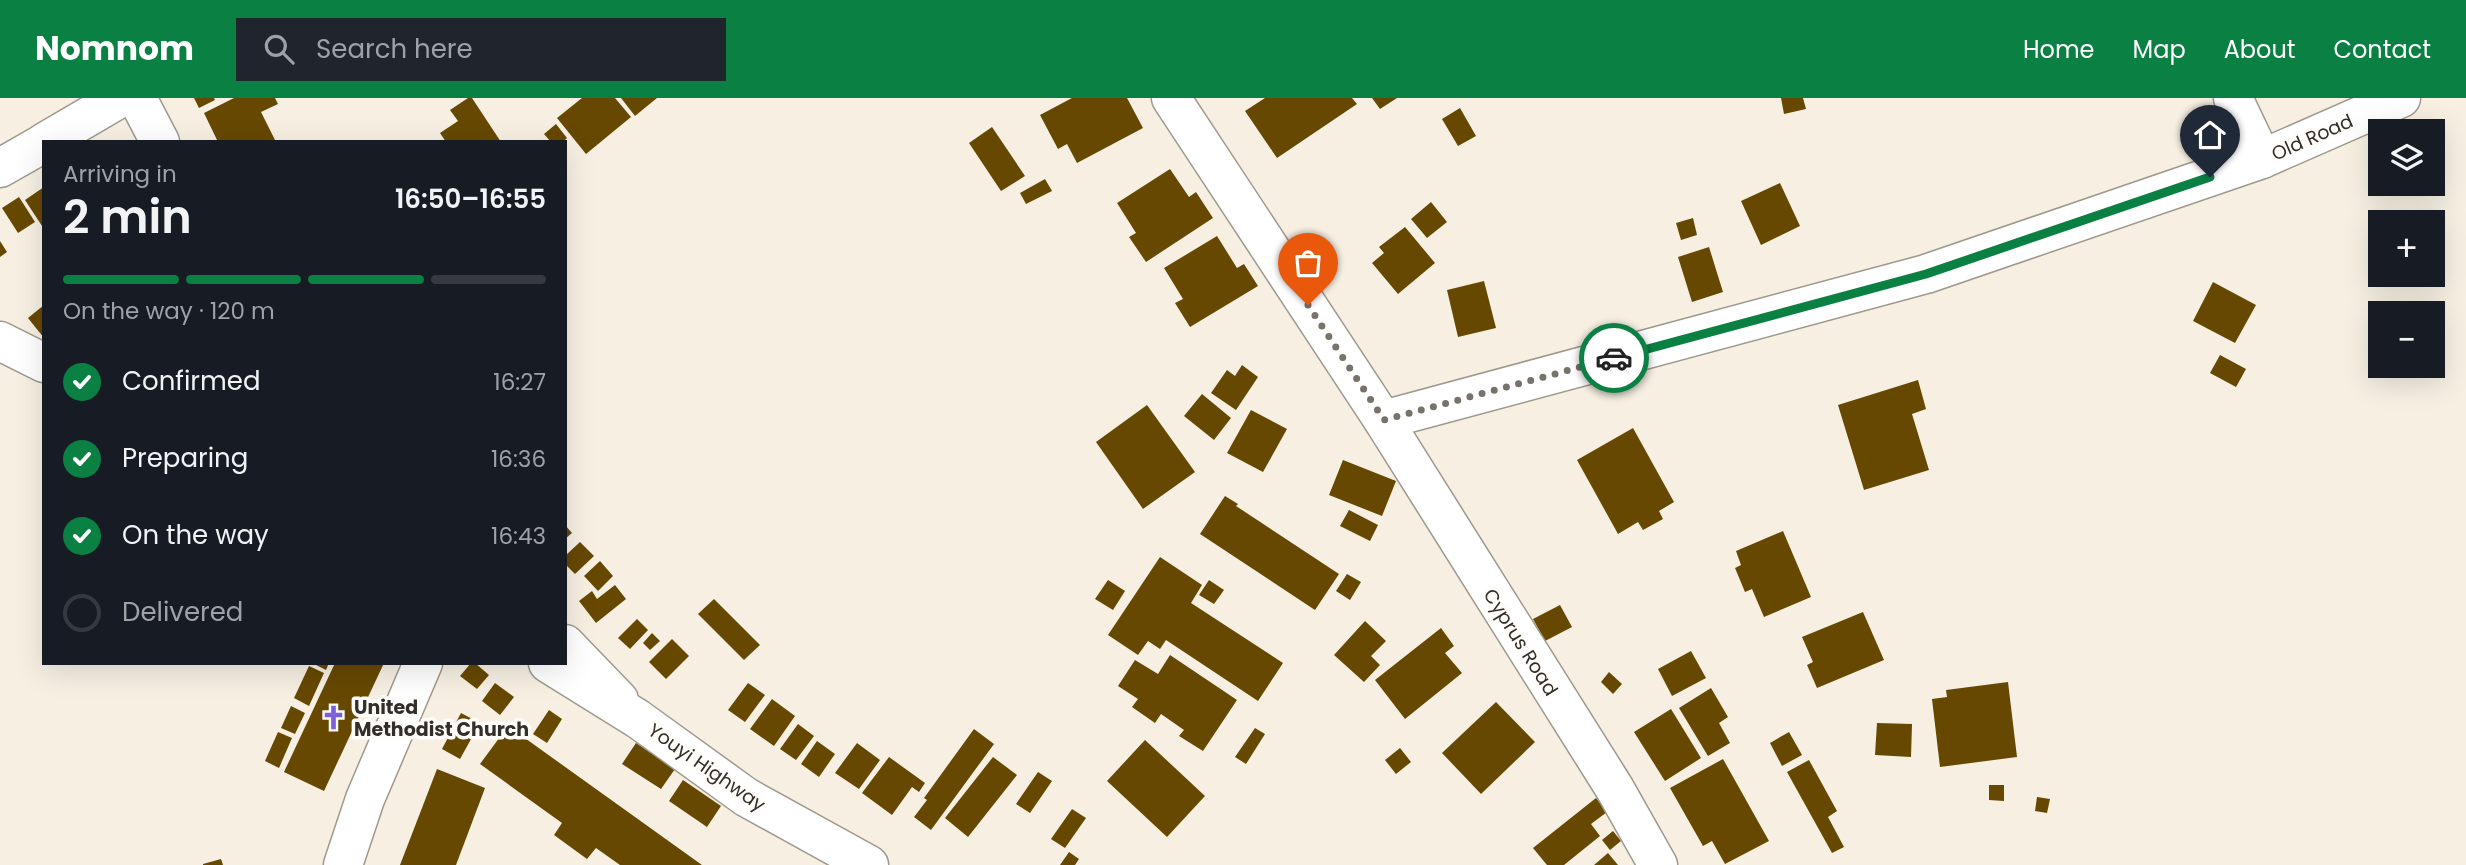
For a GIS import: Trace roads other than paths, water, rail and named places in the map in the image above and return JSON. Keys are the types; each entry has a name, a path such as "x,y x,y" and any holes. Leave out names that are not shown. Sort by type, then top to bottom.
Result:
{"street":[{"path":"48,140 120,98"},
{"path":"137,98 159,140"},
{"name":"Cyprus Road","path":"1171,98 1384,420 1615,789 1658,865"},
{"name":"Old Road","path":"2233,98 2262,159"},
{"name":"Old Road","path":"1384,420 1926,274 2262,159 2401,98"},
{"path":"0,168 42,144"},
{"path":"0,341 42,362"},
{"path":"567,646 638,719"},
{"path":"343,865 365,799 422,665"},
{"name":"Youyi Highway","path":"551,665 638,719 746,797 869,865"}],"place":[{"name":"United Methodist Church","path":"334,718"}]}
